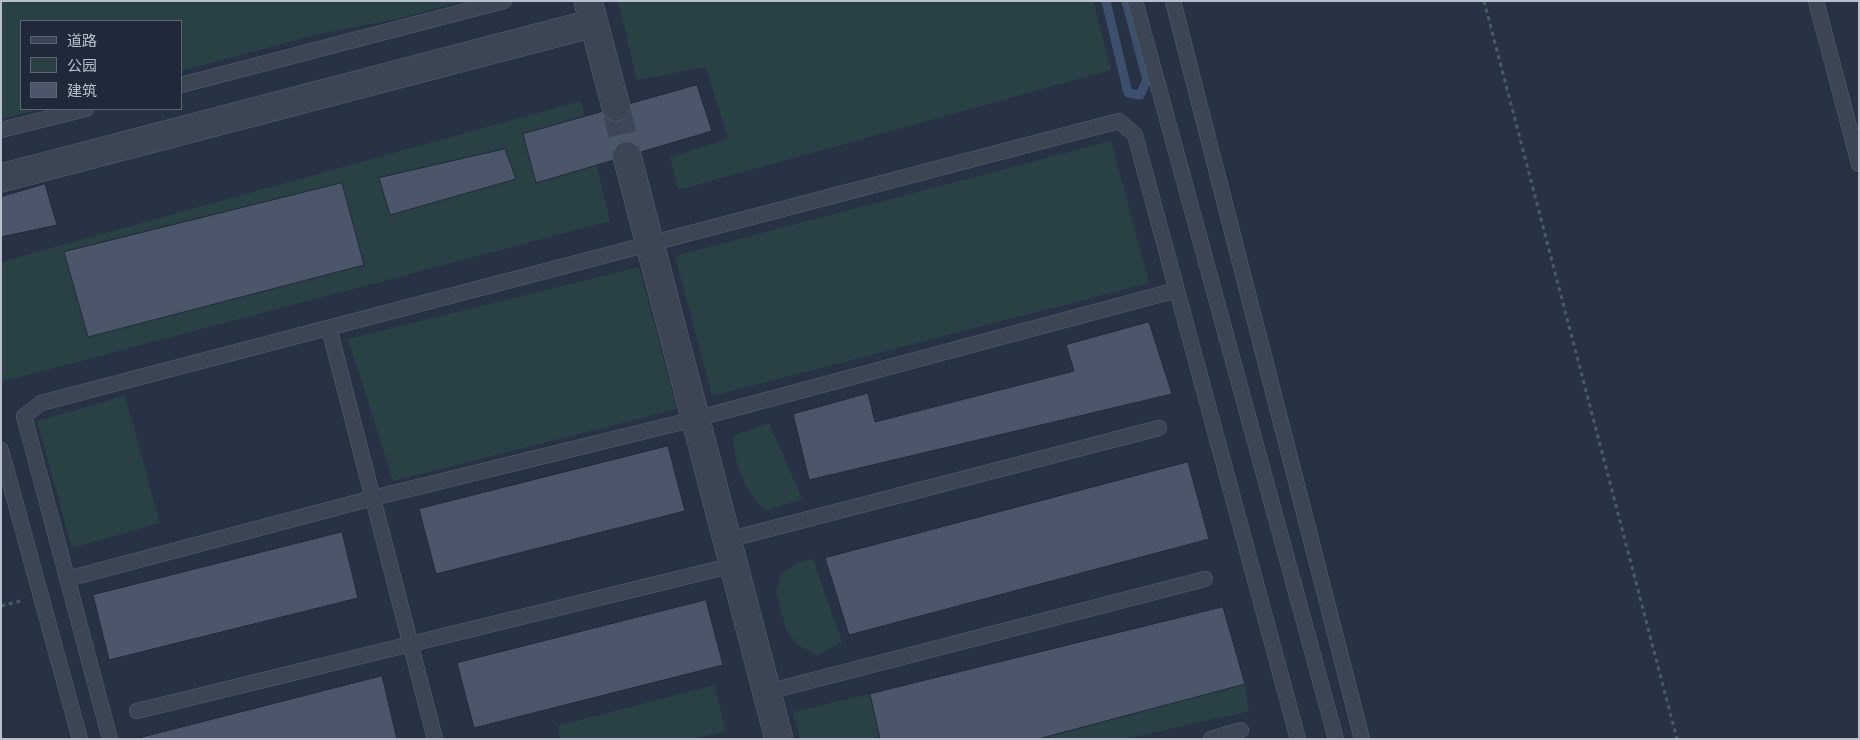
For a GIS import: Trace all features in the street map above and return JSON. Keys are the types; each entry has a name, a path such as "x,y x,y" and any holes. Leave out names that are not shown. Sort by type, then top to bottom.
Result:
{"street":[{"path":"1,178 591,12 616,106"},
{"path":"627,156 779,739"}],"lane":[{"path":"182,84 504,1"},
{"path":"1135,1 1336,739"},
{"path":"1173,1 1362,739"},
{"path":"1816,1 1859,164"},
{"path":"1,130 82,110"},
{"path":"110,739 24,416 41,403 1119,121 1135,135 1298,739"},
{"path":"67,579 373,498 696,419 1177,290"},
{"path":"329,328 435,739"},
{"path":"137,712 411,645 1159,428"},
{"path":"1,450 80,739"},
{"path":"767,692 1205,579"},
{"path":"1211,739 1240,730"}],"path":[{"path":"1484,1 1677,739"},
{"path":"1,606 21,601"}],"green space":[{"path":"1,1 464,1 397,19 319,34 182,71 182,20 20,20 20,110 38,110 1,119"},
{"path":"618,1 1093,1 1111,70 678,190 670,157 728,139 706,67 637,80"},
{"path":"581,101 610,221 1,382 1,262"},
{"path":"1111,141 1149,283 712,396 675,256"},
{"path":"639,267 677,409 393,481 348,339"},
{"path":"125,396 160,523 72,548 37,421"},
{"path":"769,423 802,499 765,511 741,477 733,436"},
{"path":"813,559 842,642 817,655 796,644 786,629 776,592 781,573 802,561"},
{"path":"1245,684 1249,711 1125,739 1038,739"},
{"path":"714,685 726,731 692,739 560,739 558,726"},
{"path":"870,694 880,739 800,739 793,712"}],"building":[{"path":"697,85 712,131 536,183 523,134"},
{"path":"505,149 516,179 390,215 379,178"},
{"path":"342,183 364,265 88,337 64,252"},
{"path":"45,184 57,225 1,237 1,197"},
{"path":"1149,322 1172,394 809,480 793,414 868,393 875,422 1074,371 1066,345"},
{"path":"668,446 685,511 436,574 419,509"},
{"path":"1188,462 1209,539 849,635 825,558"},
{"path":"342,532 358,598 109,660 93,595"},
{"path":"706,600 723,665 474,728 457,663"},
{"path":"1223,607 1245,684 1038,739 880,739 870,694"},
{"path":"382,676 397,739 135,739"}],"waterway":[{"path":"1106,1 1128,93 1140,95 1147,80 1126,1"}],"tunnel":[{"path":"616,107 627,156"}]}
